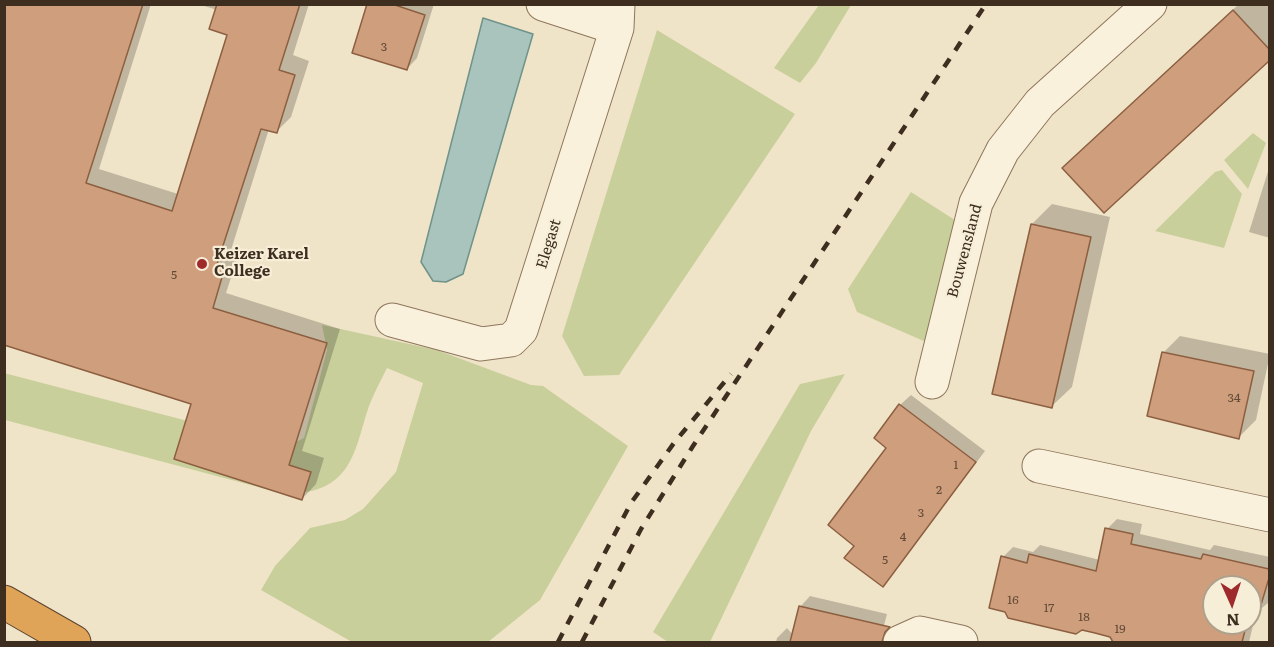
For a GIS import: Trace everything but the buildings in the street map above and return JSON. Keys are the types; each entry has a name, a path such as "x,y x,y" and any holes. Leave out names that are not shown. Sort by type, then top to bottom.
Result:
{"highway":[{"path":"4,602 74,642"}],"street":[{"name":"Elegast","path":"392,320 481,344 511,340 521,330 617,16 543,4"},
{"name":"Bouwensland","path":"932,382 976,203 1003,150 1040,103 1150,4"},
{"path":"1039,466 1269,515"},
{"path":"900,642 920,633 961,642"}],"green space":[{"path":"819,5 851,5 816,63 800,83 774,68"},
{"path":"657,30 795,114 619,375 584,376 562,336"},
{"path":"1253,133 1266,143 1248,189 1224,160"},
{"path":"1222,170 1242,194 1224,248 1155,231 1215,172"},
{"path":"911,192 958,222 926,342 857,312 848,289"},
{"path":"322,325 437,350 531,385 543,386 628,446 540,600 488,642 352,642 261,590 275,566 310,528 345,520 363,509 396,472 423,383 387,368 371,401 358,443 347,466 330,483 313,491 303,492 277,492 5,420 4,373 230,432 266,456 304,438 327,350"},
{"path":"845,374 811,431 710,642 668,642 653,632 800,384"}],"water":[{"path":"483,18 533,34 463,274 446,282 433,281 421,262"}],"railway":[{"path":"582,642 641,529 693,446 986,4"},
{"path":"558,642 631,503 674,443 731,374"}],"place":[{"name":"Keizer Karel College","path":"202,264"}]}
